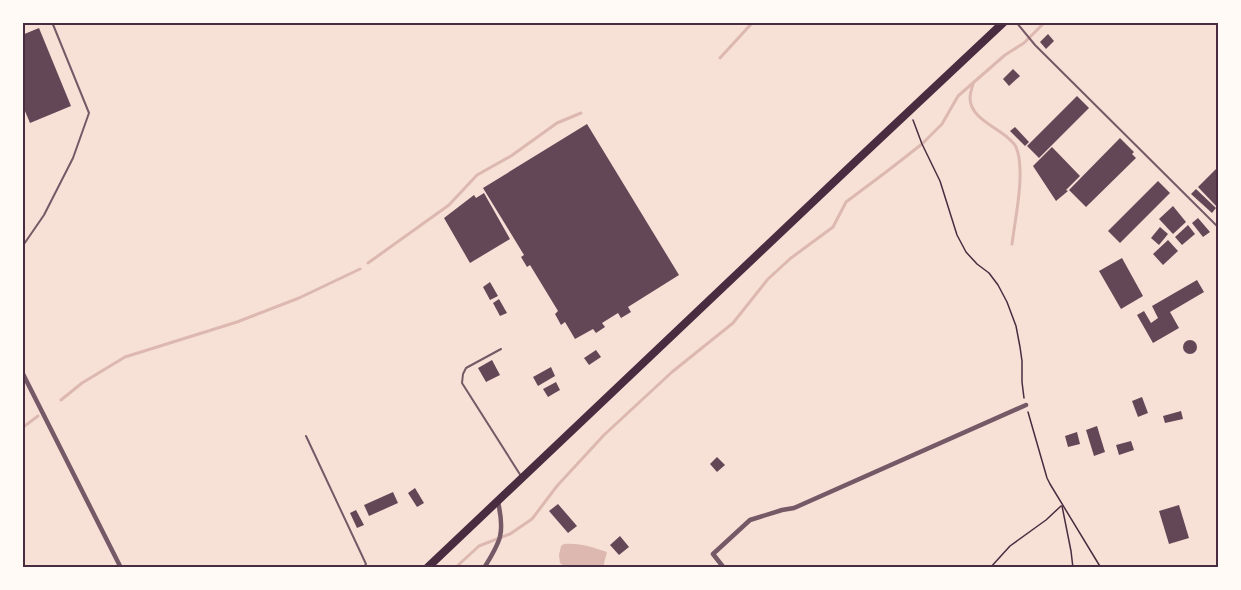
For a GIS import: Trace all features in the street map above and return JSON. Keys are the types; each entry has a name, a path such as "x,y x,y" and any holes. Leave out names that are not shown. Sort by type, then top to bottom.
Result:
{"highway":[{"path":"427,567 1004,22"}],"street":[{"path":"22,372 120,567"},
{"path":"724,567 713,554 750,520 794,508 1026,405"},
{"path":"484,567 497,547 502,531 498,502"}],"lane":[{"path":"22,247 44,215 73,158 89,112 52,22"},
{"path":"1016,22 1035,45 1218,227"},
{"path":"501,349 466,368 462,383 522,478"},
{"path":"306,436 366,564 363,567"}],"path":[{"path":"910,110 922,144 940,181 957,235 966,252 989,273 1007,302 1016,326 1020,347 1023,396 1047,477 1062,506 1101,567"},
{"path":"990,567 1010,546 1062,506"},
{"path":"1062,506 1073,567"}],"shaded area":[{"path":"564,544 581,545 607,552 603,567 565,567 560,563 559,555 561,546"}],"building":[{"path":"39,28 71,106 30,123 22,104 22,35"},
{"path":"1048,34 1054,41 1046,49 1040,42"},
{"path":"1013,69 1020,76 1009,86 1003,79"},
{"path":"1077,96 1089,108 1039,158 1027,146"},
{"path":"587,124 679,275 628,307 631,312 621,318 618,313 602,323 605,327 596,333 593,329 575,339 565,322 561,325 555,314 558,311 530,265 527,267 521,257 524,255 483,188"},
{"path":"1015,127 1029,142 1025,146 1010,131"},
{"path":"1120,138 1134,152 1132,154 1136,158 1086,207 1069,190"},
{"path":"1052,147 1080,176 1056,201 1033,166"},
{"path":"1218,169 1218,208 1198,187"},
{"path":"1158,181 1170,193 1120,243 1108,231"},
{"path":"1196,189 1216,208 1212,213 1191,194"},
{"path":"484,193 510,239 470,263 444,218 474,195 476,198"},
{"path":"1173,206 1186,222 1173,234 1159,219"},
{"path":"1198,218 1210,232 1203,237 1192,223"},
{"path":"1188,225 1195,234 1182,245 1175,237"},
{"path":"1160,227 1168,234 1159,245 1151,238"},
{"path":"1168,240 1178,251 1163,265 1153,254"},
{"path":"1122,258 1143,296 1121,309 1099,271"},
{"path":"1197,280 1204,292 1170,312 1179,328 1153,343 1137,315 1144,311 1151,323 1158,318 1152,306"},
{"path":"490,282 498,296 490,300 483,287"},
{"path":"499,299 507,313 500,316 493,303"},
{"path":"1187,340 1193,340 1197,347 1193,354 1187,354 1183,350 1183,344"},
{"path":"596,350 601,357 589,365 584,358"},
{"path":"492,360 500,375 486,382 478,368"},
{"path":"551,367 555,376 538,386 533,377"},
{"path":"556,382 560,390 548,397 543,389"},
{"path":"1142,397 1148,413 1138,417 1132,401"},
{"path":"1181,411 1183,419 1165,423 1163,416"},
{"path":"1097,426 1105,452 1094,456 1086,430"},
{"path":"1077,432 1080,444 1068,447 1065,436"},
{"path":"1131,441 1134,450 1119,455 1116,445"},
{"path":"717,457 725,465 717,472 710,464"},
{"path":"415,488 424,503 417,507 408,493"},
{"path":"393,492 398,503 369,516 364,505"},
{"path":"558,504 577,526 568,533 549,511"},
{"path":"1179,505 1189,538 1169,544 1159,511"},
{"path":"356,510 364,525 357,528 350,513"},
{"path":"620,536 629,547 619,555 610,545"}],"waterway":[{"path":"720,58 753,22"},
{"path":"455,568 479,546 510,534 532,519 557,486 604,435 672,372 733,323 768,279 791,258 833,227 846,202 922,144 942,124 958,96 1005,55 1024,43 1045,22"},
{"path":"973,84 970,98 974,111 1012,142 1019,157 1019,195 1012,244"},
{"path":"368,263 449,205 477,175 511,156 557,123 581,113"},
{"path":"61,400 82,383 125,357 237,322 299,298 360,269"},
{"path":"22,428 38,416"}]}
